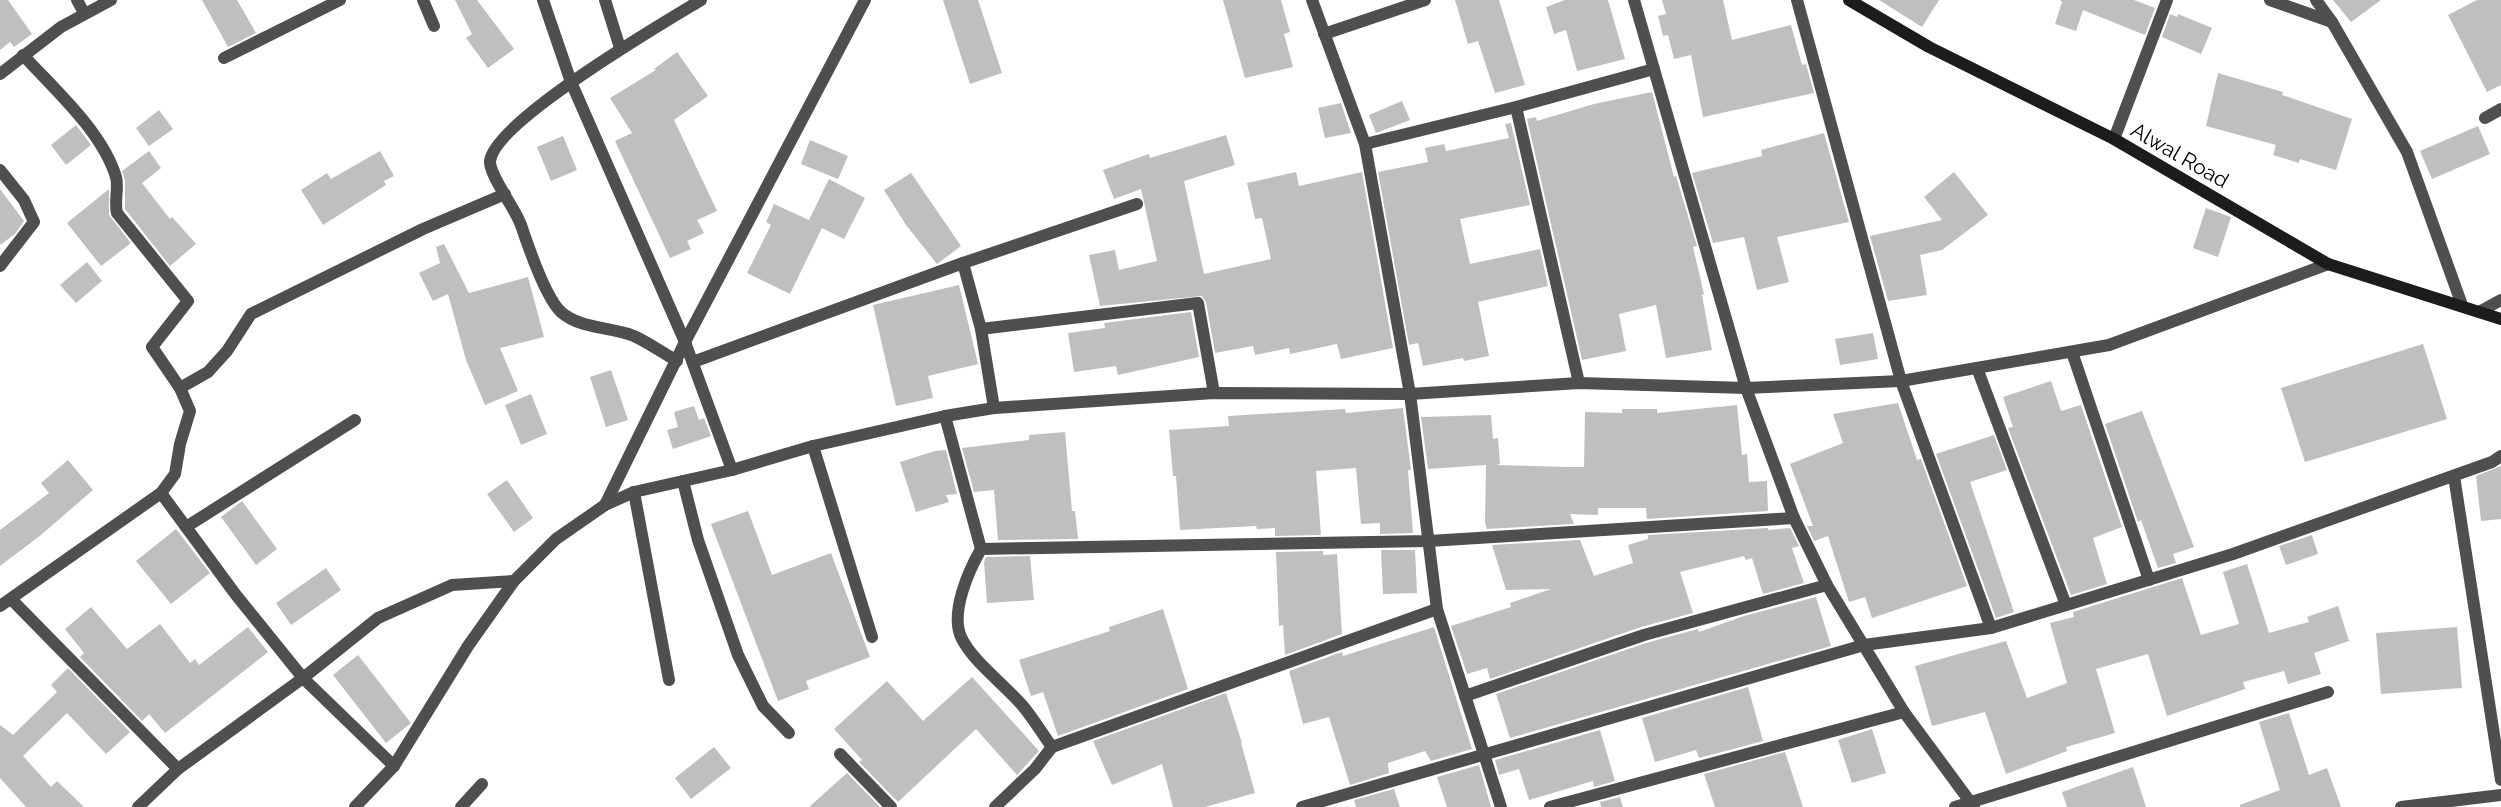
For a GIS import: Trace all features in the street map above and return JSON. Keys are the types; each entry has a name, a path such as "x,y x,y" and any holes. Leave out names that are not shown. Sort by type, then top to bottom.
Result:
{"main road":[{"name":"Alwal Road","path":"1849,0 1929,47 2114,139 2328,264 2501,319"}],"street":[{"path":"77,0 84,13"},
{"path":"0,74 23,55 84,13 111,0"},
{"path":"224,58 340,0"},
{"path":"423,0 434,26"},
{"path":"543,0 571,82 685,342 732,470"},
{"path":"605,0 620,48"},
{"path":"677,361 633,336 608,330 562,313 552,300 516,210 491,169 490,163 494,150 517,126 571,82 620,48 702,0"},
{"path":"605,505 685,342 865,0"},
{"path":"1312,0 1365,144 1410,394 1437,609 1501,807"},
{"path":"1324,34 1425,0"},
{"path":"1634,0 1746,388 1794,518 1827,585 1904,712 1973,805"},
{"path":"1797,0 1901,381 1991,628"},
{"path":"2114,139 2167,0"},
{"path":"2270,0 2332,22"},
{"path":"2316,0 2332,22 2407,152 2462,305"},
{"path":"23,55 86,125 103,148 117,179 114,202 117,213 188,301 152,347 180,388 190,411 180,444 175,474 160,493 5,602 178,769"},
{"path":"1365,144 1516,107 1654,69"},
{"path":"1516,107 1579,382"},
{"path":"2484,118 2501,109"},
{"path":"0,170 24,200 34,222 0,266"},
{"path":"180,388 208,372 227,351 251,314 423,229 505,194"},
{"path":"693,362 963,263 1137,204"},
{"path":"963,263 981,329 994,408"},
{"path":"355,807 394,766 468,646 514,581 556,539 605,505 634,492 732,470 813,446 945,416 994,408 1214,393 1410,394 1579,382 1746,388 1901,381 2109,345 2328,264"},
{"path":"2479,312 2501,300"},
{"path":"981,329 1198,303 1214,393"},
{"path":"2072,352 2149,580"},
{"path":"1977,368 2066,605"},
{"path":"945,416 981,549 968,573 958,606 960,636 985,669 1022,706 1052,747"},
{"path":"186,527 355,420"},
{"path":"813,446 872,637"},
{"path":"1302,807 1864,645 1991,628 2233,554 2454,476 2492,462 2501,456"},
{"path":"2454,476 2501,780"},
{"path":"683,481 698,540 738,655 763,705 789,734"},
{"path":"634,492 669,680"},
{"path":"160,493 303,678 394,766"},
{"path":"981,549 1429,541 1794,518"},
{"path":"138,807 178,769 303,678 378,618 452,585 514,581"},
{"path":"1465,696 1644,635 1827,585"},
{"path":"995,807 1035,769 1052,747 1437,609"},
{"path":"1955,807 1973,805 2328,692"},
{"path":"1550,807 1904,712"},
{"path":"840,754 891,807"},
{"path":"461,807 482,784"},
{"path":"2401,807 2501,795"}],"building":[{"path":"0,0 8,0 32,34 14,47 10,42 0,50"},
{"path":"202,0 237,0 256,33 228,47"},
{"path":"455,0 477,0 514,49 488,68 466,38 472,34"},
{"path":"943,0 978,0 1002,73 970,84"},
{"path":"1223,0 1281,0 1290,32 1284,34 1293,67 1245,78"},
{"path":"1455,0 1499,0 1525,85 1495,93 1478,41 1468,44"},
{"path":"1565,0 1608,0 1625,59 1577,71 1566,30 1554,34 1546,7"},
{"path":"1662,0 1723,0 1732,40 1791,25 1802,65 1806,64 1814,93 1703,117 1691,55 1674,59 1668,35 1663,36 1658,16 1666,14"},
{"path":"1879,0 1939,0 1922,27"},
{"path":"2060,0 2134,0 2155,8 2145,35 2083,10 2076,31 2055,24 2062,2"},
{"path":"2333,0 2381,0 2351,22"},
{"path":"2477,0 2501,0 2501,85 2487,92 2448,15"},
{"path":"2170,14 2177,17 2178,14 2212,28 2201,54 2162,37"},
{"path":"677,52 708,96 674,120 717,211 697,220 704,233 687,241 691,249 670,258 615,141 632,133 610,98 656,70 654,69"},
{"path":"2218,73 2283,92 2282,95 2352,119 2336,170 2300,159 2299,163 2273,155 2276,145 2206,126"},
{"path":"1652,92 1674,177 1676,176 1697,246 1693,247 1704,294 1702,295 1712,350 1666,358 1656,305 1619,314 1626,351 1582,360 1527,119 1536,117 1537,121 1594,104"},
{"path":"1402,101 1410,120 1376,133 1369,115"},
{"path":"1341,103 1351,133 1325,138 1318,108"},
{"path":"159,110 173,129 149,146 136,128"},
{"path":"1511,123 1530,205 1460,219 1470,264 1540,249 1548,286 1478,302 1489,356 1464,361 1463,358 1423,366 1418,343 1409,345 1378,172 1428,162 1425,148 1444,144 1446,151 1509,138 1505,124"},
{"path":"76,125 91,145 66,165 51,145"},
{"path":"2478,126 2490,154 2432,179 2420,151"},
{"path":"1824,133 1849,222 1777,237 1789,282 1757,290 1744,237 1713,243 1692,173 1762,156 1761,150"},
{"path":"1226,135 1235,165 1184,181 1204,274 1271,259 1262,218 1255,219 1247,183 1296,172 1299,186 1362,172 1393,348 1341,359 1337,344 1290,354 1289,348 1255,355 1253,346 1215,353 1206,302 1202,296 1100,306 1089,255 1115,250 1119,270 1157,261 1141,189 1114,199 1103,170 1149,154 1150,158"},
{"path":"563,136 577,170 551,181 537,147"},
{"path":"810,140 848,156 838,179 801,164"},
{"path":"149,151 161,168 142,183 170,219 172,217 196,244 170,266 125,209 125,181 122,171"},
{"path":"380,151 394,176 384,181 386,185 323,225 301,190 327,173 331,179"},
{"path":"1954,172 1988,215 1942,250 1920,255 1927,295 1888,301 1870,236 1942,220 1924,197"},
{"path":"911,173 961,246 937,264 906,225 884,190"},
{"path":"829,179 865,198 844,239 822,228 790,294 747,273 771,225 766,222 774,204 809,220"},
{"path":"0,189 24,221 15,234 0,245"},
{"path":"109,189 109,215 131,243 101,266 67,223"},
{"path":"2206,208 2231,217 2218,257 2193,248"},
{"path":"444,244 469,293 528,277 544,337 500,348 518,391 485,405 466,360 448,294 433,301 419,273 440,263 436,247"},
{"path":"87,262 102,281 76,303 60,285"},
{"path":"959,285 978,364 928,376 933,398 896,406 873,305"},
{"path":"1191,312 1199,357 1118,375 1116,366 1074,372 1068,333 1105,328 1104,323"},
{"path":"1873,333 1878,359 1840,365 1835,339"},
{"path":"2423,344 2447,419 2305,462 2281,388"},
{"path":"611,370 628,420 606,427 590,377"},
{"path":"2051,381 2061,411 2081,405 2122,527 2093,538 2107,584 2071,595 2008,428 2013,427 2003,397"},
{"path":"531,394 547,434 521,445 505,405"},
{"path":"1898,403 1917,460 1921,459 1967,586 1872,618 1865,597 1849,602 1828,536 1814,541 1807,526 1813,526 1790,464 1843,443 1833,414"},
{"path":"1737,405 1742,455 1747,454 1749,482 1767,481 1768,511 1647,519 1646,508 1598,508 1598,515 1570,514 1574,524 1487,529 1485,523 1486,465 1428,469 1421,417 1491,415 1493,439 1498,438 1500,464 1496,465 1584,467 1585,412 1622,413 1622,409 1657,409 1657,413"},
{"path":"694,406 699,420 704,418 711,436 673,449 667,430 678,427 674,412"},
{"path":"1403,408 1411,470 1408,470 1413,533 1380,534 1380,523 1361,524 1356,468 1316,471 1321,535 1275,536 1275,528 1257,529 1256,526 1180,530 1176,476 1173,476 1169,430 1229,426 1228,416 1345,409 1346,413"},
{"path":"2142,411 2194,547 2173,554 2176,563 2158,568 2141,520 2138,522 2105,424"},
{"path":"1065,432 1072,511 1075,511 1078,539 998,540 994,490 974,492 962,448 1029,440 1029,435"},
{"path":"1994,435 2007,470 1970,482 2014,612 1996,618 1936,454"},
{"path":"946,450 957,494 946,495 949,502 916,512 900,462 935,451"},
{"path":"68,460 93,490 41,535 0,566 0,530 49,493 41,483"},
{"path":"2501,466 2501,519 2481,521 2476,476"},
{"path":"507,480 533,518 514,532 487,494"},
{"path":"242,501 277,549 256,565 221,517"},
{"path":"748,511 772,575 831,553 870,657 806,681 809,689 778,701 711,524"},
{"path":"1768,528 1768,530 1790,528 1799,546 1792,548 1804,583 1763,594 1752,558 1746,560 1744,556 1680,572 1693,613 1641,627 1490,679 1487,668 1467,674 1451,626 1511,607 1510,603 1551,589 1506,590 1492,545 1580,540 1594,576 1633,563 1628,545 1648,539 1648,535"},
{"path":"176,529 210,573 171,604 136,561"},
{"path":"2312,535 2318,554 2286,565 2279,546"},
{"path":"1381,550 1415,550 1417,593 1383,594"},
{"path":"1323,551 1323,555 1337,554 1342,634 1285,655 1283,625 1279,626 1276,552"},
{"path":"1030,556 1034,600 987,603 984,562 986,557"},
{"path":"2247,564 2269,633 2309,622 2307,617 2338,606 2349,641 2314,653 2321,674 2288,684 2284,671 2243,682 2245,689 2167,716 2148,654 2096,669 2115,733 2066,747 2067,751 2006,774 1985,712 1932,726 1915,666 2006,641 2027,698 2067,683 2050,623 2074,617 2073,612 2182,578 2201,635 2239,624 2223,572"},
{"path":"326,568 341,590 291,625 276,603"},
{"path":"1816,597 1831,646 1510,738 1496,694 1646,643 1698,629 1699,632 1744,616"},
{"path":"91,607 127,649 160,624 190,663 195,659 199,665 248,627 268,652 165,733 149,714 142,721 80,657 84,653 65,629"},
{"path":"1163,609 1188,689 1058,736 1043,692 1031,696 1019,660 1110,631 1109,627"},
{"path":"1434,627 1472,749 1431,761 1425,751 1388,763 1389,773 1350,785 1329,717 1303,724 1289,671 1342,652 1343,656"},
{"path":"2457,627 2462,688 2381,694 2376,633"},
{"path":"358,655 411,723 386,743 333,675"},
{"path":"68,668 130,732 106,754 67,713 23,756 51,787 57,781 84,807 26,807 0,778 0,725 13,735 57,692 51,685"},
{"path":"972,677 1039,751 1017,775 976,729 898,802 859,762 862,760 834,729 887,681 923,721"},
{"path":"1748,687 1763,741 1699,758 1696,750 1655,762 1642,718"},
{"path":"1226,693 1255,793 1205,807 1173,807 1162,764 1112,785 1093,741"},
{"path":"2289,713 2309,775 2327,768 2341,807 2240,807 2240,805 2280,790 2259,722"},
{"path":"1872,729 1886,773 1852,783 1838,740"},
{"path":"1600,730 1615,781 1594,787 1593,781 1529,800 1519,769 1499,775 1495,760"},
{"path":"714,747 731,768 691,799 675,778"},
{"path":"1785,752 1803,807 1715,807 1704,774"},
{"path":"1479,765 1491,807 1447,807 1437,777"},
{"path":"2133,767 2146,807 2067,807 2062,792"},
{"path":"847,773 880,807 809,807"},
{"path":"1394,789 1400,807 1356,807 1354,800"},
{"path":"1620,797 1623,807 1601,807 1600,802"}]}
